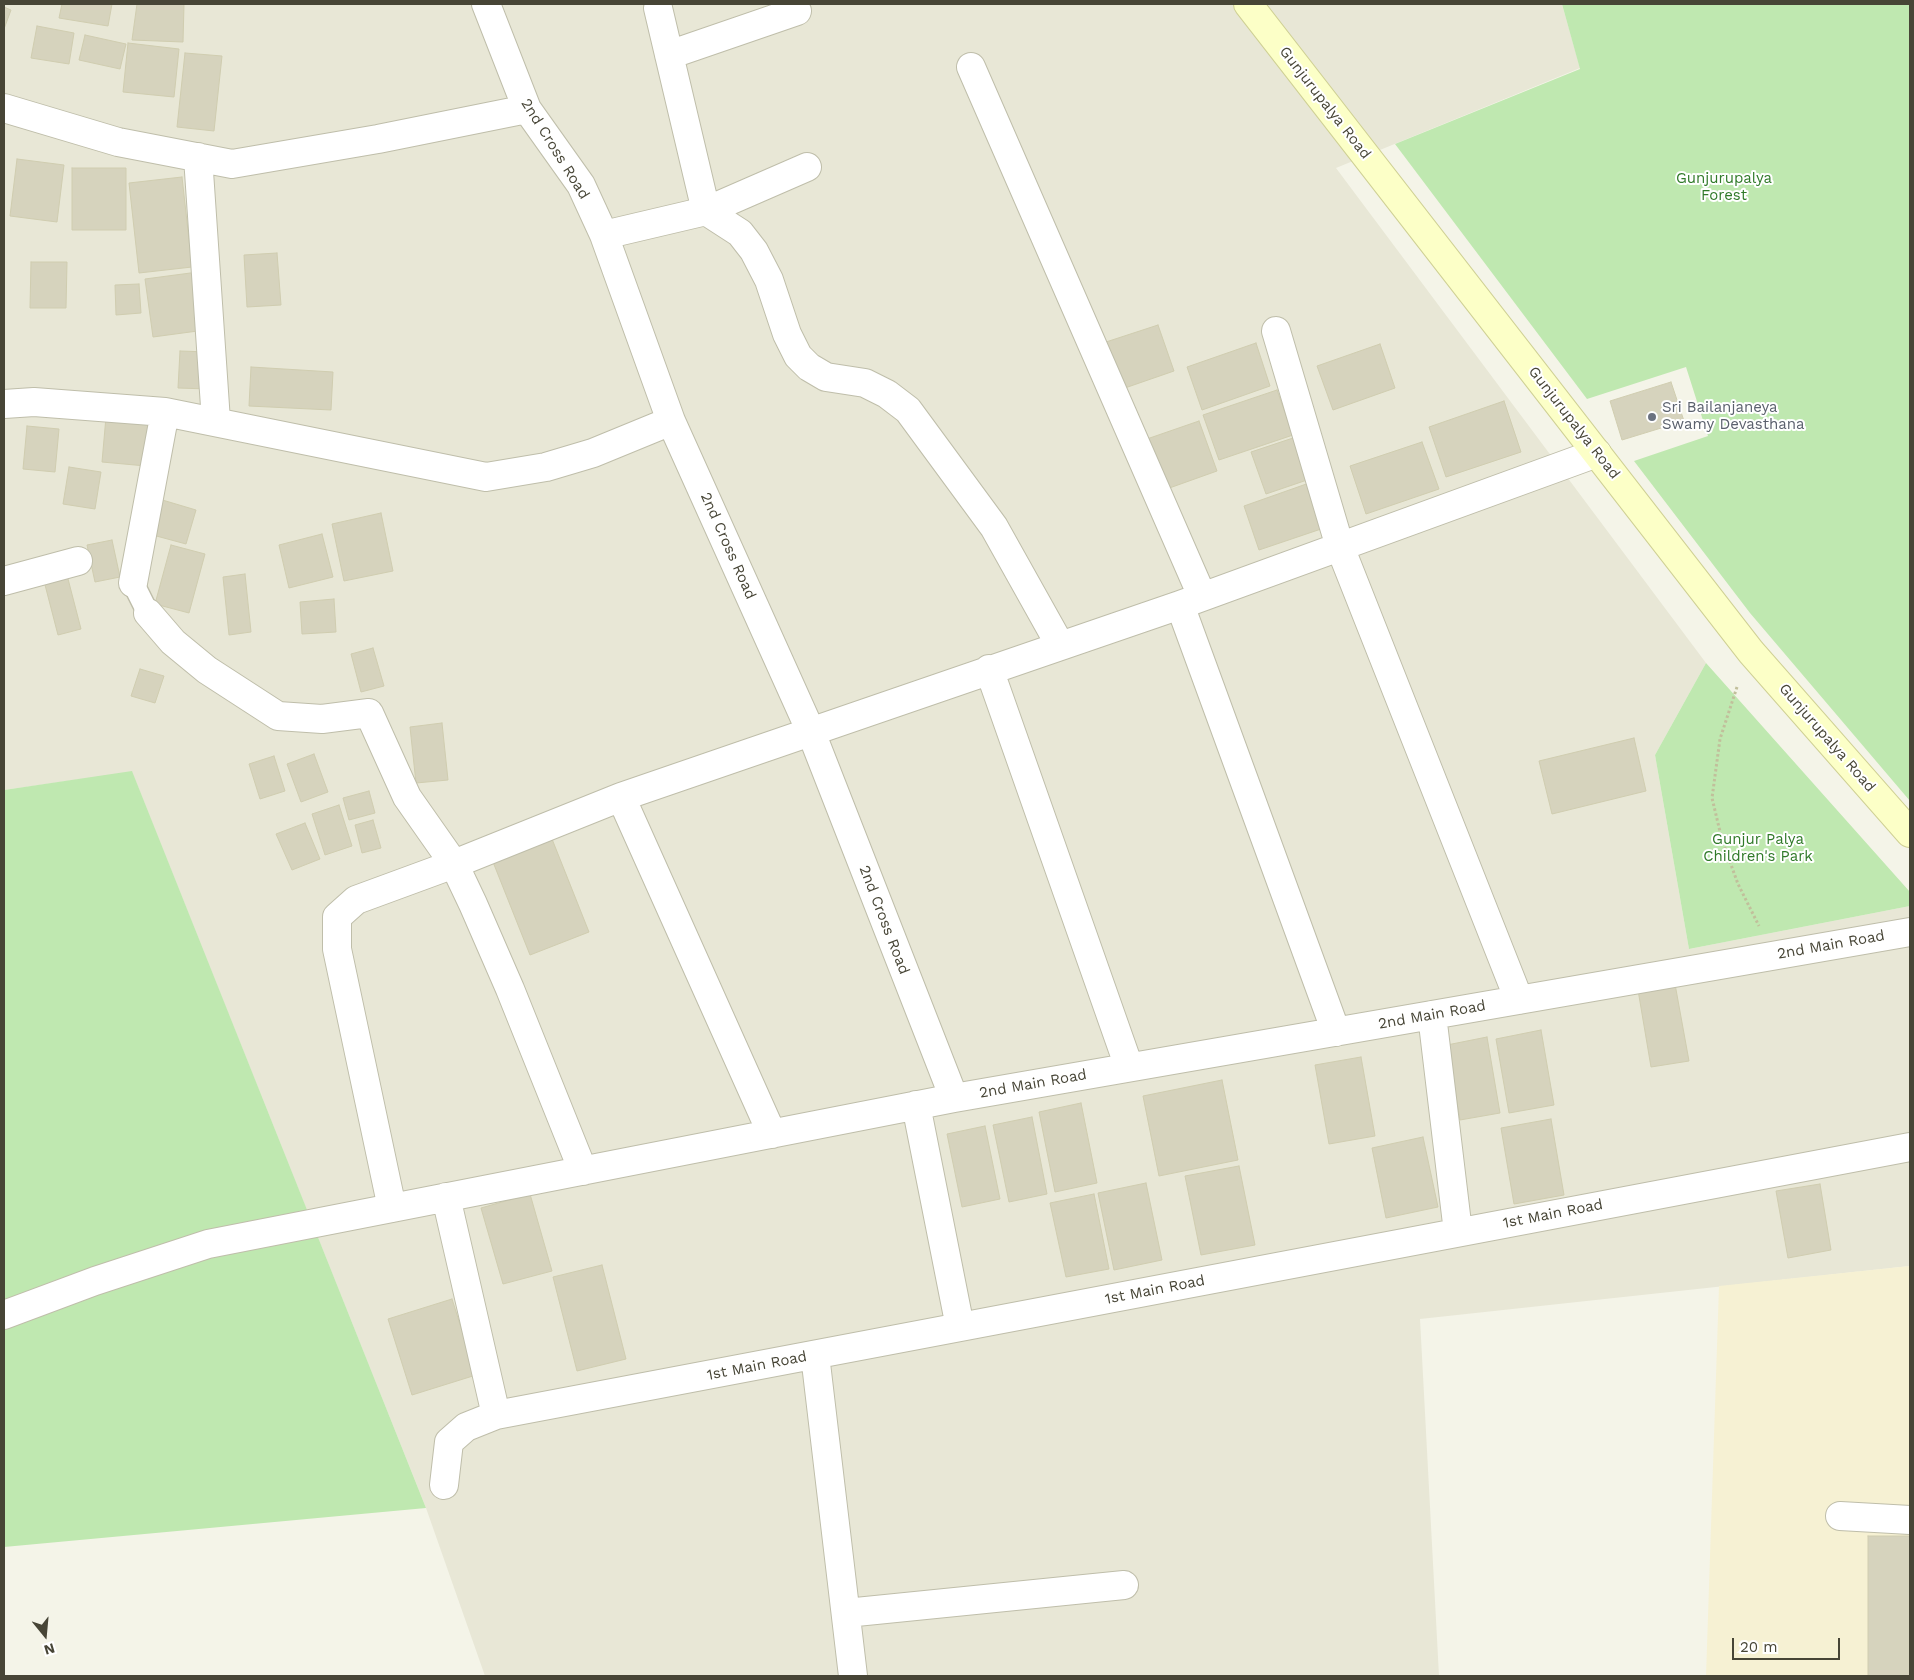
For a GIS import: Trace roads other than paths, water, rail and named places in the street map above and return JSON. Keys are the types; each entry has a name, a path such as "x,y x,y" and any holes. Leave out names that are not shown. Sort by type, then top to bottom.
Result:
{"street":[{"name":"2nd Cross Road","path":"486,4 527,109 581,185 604,235 671,421 811,732 954,1098"},
{"name":"Gunjurupalya Road","path":"1248,4 1751,652 1910,833"},
{"path":"658,8 706,212 740,234 754,251 769,280 787,334 798,356 809,368 826,377 865,383 887,394 908,410 994,527 1060,645"},
{"path":"669,55 796,11"},
{"path":"971,67 1191,601 1336,1032"},
{"path":"4,108 118,142 232,164 527,109"},
{"path":"198,157 216,421"},
{"path":"604,235 706,212 807,167"},
{"path":"1276,331 1340,547 1519,1000"},
{"path":"4,404 34,402 164,412 486,477 546,467 593,454 671,421"},
{"path":"133,583 164,412"},
{"path":"392,1208 337,949 337,916 356,900 454,864 621,797 1191,601 1597,453"},
{"path":"4,581 78,561"},
{"path":"148,613 173,642 206,670 278,716 322,719 369,713 407,797 454,864 510,989 583,1171"},
{"path":"989,669 1129,1067"},
{"path":"621,797 772,1134"},
{"name":"2nd Main Road","path":"4,1315 95,1280 208,1244 954,1098 1910,932"},
{"path":"1432,1015 1458,1232"},
{"path":"916,1105 960,1327"},
{"name":"1st Main Road","path":"444,1485 450,1442 466,1427 496,1415 1910,1147"},
{"path":"446,1198 496,1415"},
{"path":"815,1355 853,1676"},
{"path":"1840,1516 1910,1520"},
{"path":"846,1613 1124,1585"}],"lane":[{"path":"133,583 148,613"}],"place":[{"name":"Sri Bailanjaneya Swamy Devasthana","path":"1652,417"}],"park label":[{"name":"Gunjurupalya Forest","path":"1724,188"},
{"name":"Gunjur Palya Children's Park","path":"1758,848"}]}
